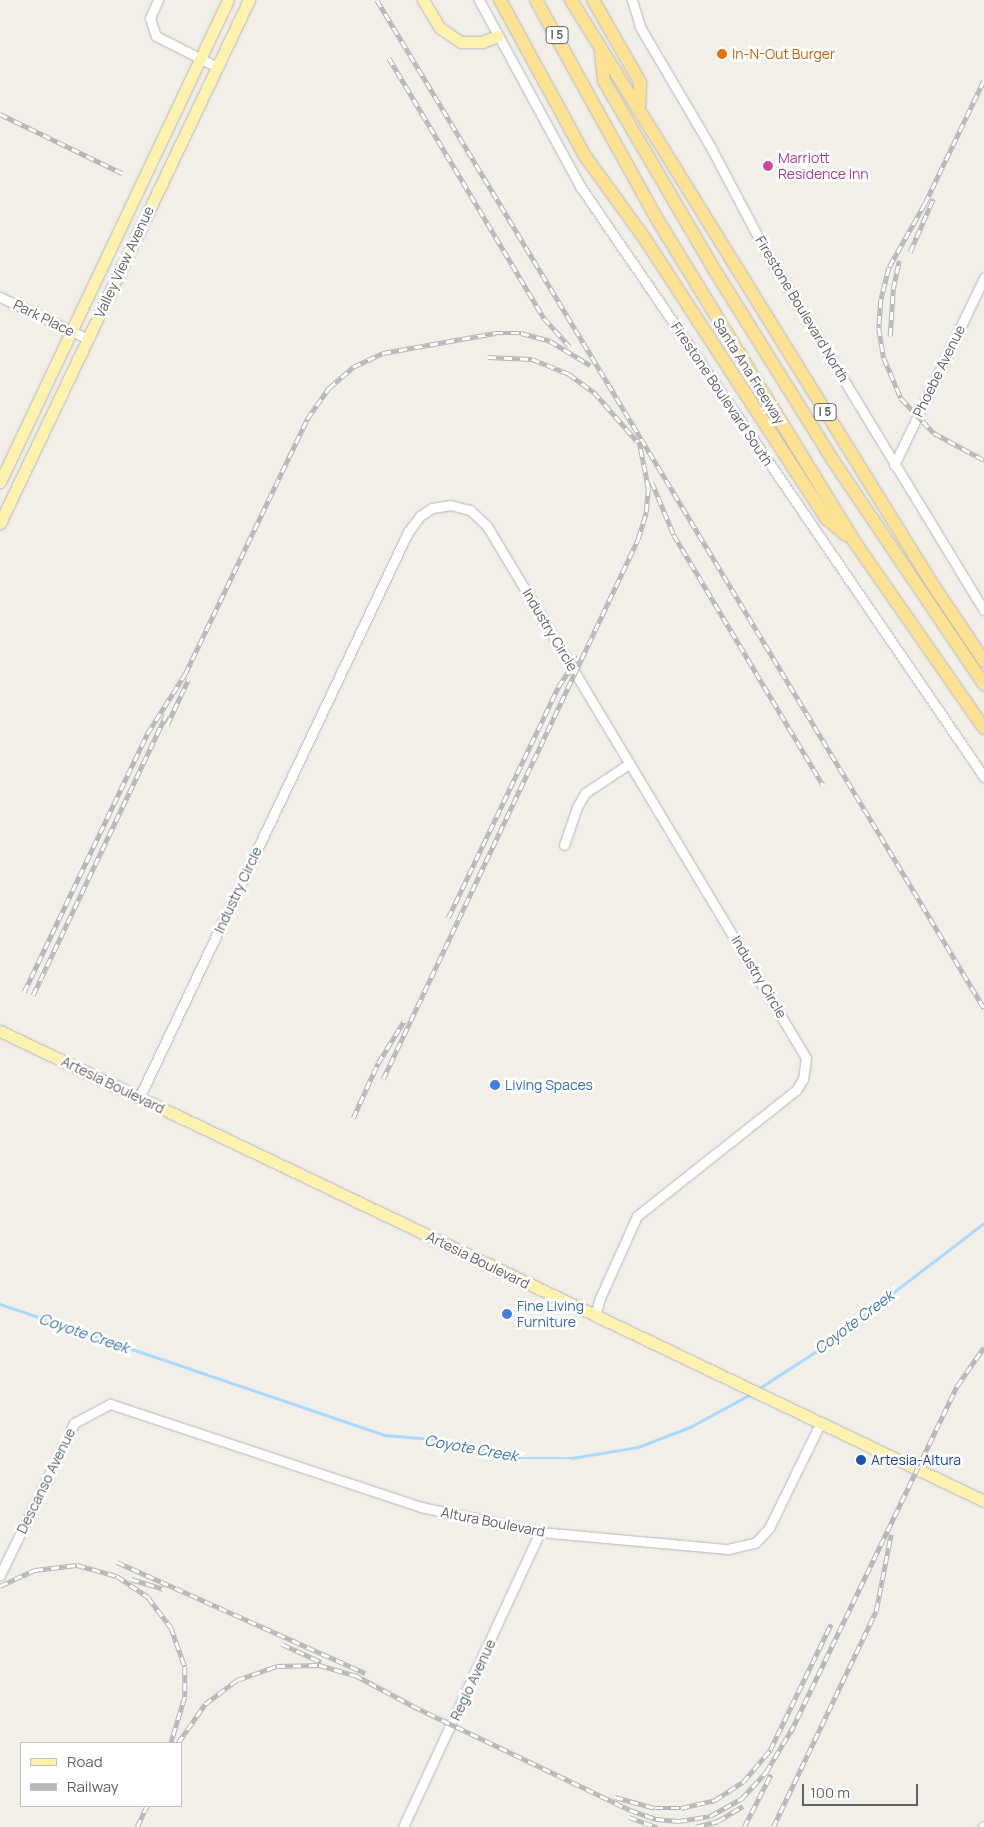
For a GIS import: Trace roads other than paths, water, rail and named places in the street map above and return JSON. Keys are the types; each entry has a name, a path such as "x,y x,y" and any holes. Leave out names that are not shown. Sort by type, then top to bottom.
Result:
{"highway":[{"path":"500,0 585,156 651,248 827,519 856,544"},
{"name":"Santa Ana Freeway","path":"536,0 682,261 856,544 984,728"},
{"name":"I 5","path":"571,0 601,51 639,105 788,353 984,661"},
{"path":"592,0 640,82 639,105"},
{"path":"601,51 604,81 712,266 832,459 984,684"}],"main road":[{"name":"Valley View Avenue","path":"0,482 228,0"},
{"name":"Valley View Avenue","path":"0,523 249,0"},
{"path":"423,0 440,28 455,40 472,44 498,36"},
{"name":"Artesia Boulevard","path":"0,1031 984,1501"}],"street":[{"path":"158,0 150,18 156,36 217,67"},
{"name":"Firestone Boulevard South","path":"480,0 580,186 984,777"},
{"name":"Firestone Boulevard North","path":"633,0 640,27 709,144 766,252 984,610"},
{"name":"Phoebe Avenue","path":"894,465 984,278"},
{"name":"Park Place","path":"0,297 88,339"},
{"name":"Industry Circle","path":"140,1098 408,532 426,512 442,506 458,506 470,510 484,521 802,1048 806,1068 796,1090 637,1216 600,1298 595,1316"},
{"path":"564,845 577,806 585,793 629,764"},
{"name":"Altura Boulevard","path":"110,1404 421,1507 540,1532 728,1550 748,1546 769,1528 820,1424"},
{"name":"Descanso Avenue","path":"0,1575 3,1562 74,1423 110,1404"},
{"name":"Regio Avenue","path":"403,1827 540,1532"}],"waterway":[{"name":"Coyote Creek","path":"758,1389 818,1350 984,1223"},
{"name":"Coyote Creek","path":"0,1304 384,1435 433,1439 518,1458 572,1458 638,1447 690,1427 751,1394"}],"railway":[{"path":"377,0 984,1008"},
{"path":"389,58 544,318 569,346"},
{"path":"984,81 925,204 889,268 881,300 879,328 884,358 901,398 934,433 984,460"},
{"path":"0,114 122,173"},
{"path":"910,252 933,199"},
{"path":"890,336 893,289 899,261"},
{"path":"24,992 147,734 185,674 307,419 329,388 353,367 383,353 495,333 521,333 550,341 590,365"},
{"path":"488,357 532,359 569,374 594,392 637,441"},
{"path":"383,1079 638,539 646,512 648,488 639,442"},
{"path":"652,482 674,535 823,785"},
{"path":"448,918 558,687 579,656"},
{"path":"167,725 188,680"},
{"path":"33,995 166,715"},
{"path":"353,1118 378,1063 404,1021"},
{"path":"790,1733 957,1386 984,1347"},
{"path":"773,1827 876,1611 891,1534"},
{"path":"117,1562 365,1673"},
{"path":"0,1586 35,1570 77,1565 117,1576 148,1597 171,1627 185,1667 185,1697 171,1742"},
{"path":"131,1579 164,1589"},
{"path":"615,1797 655,1808 681,1808 715,1800 743,1782 770,1750 831,1624"},
{"path":"282,1644 321,1662"},
{"path":"179,1742 205,1704 237,1680 277,1666 319,1665 355,1675 413,1706 630,1810 656,1819 679,1821 710,1816 741,1799 766,1772 793,1727"},
{"path":"744,1827 771,1774"},
{"path":"696,1827 718,1821 743,1806"},
{"path":"137,1827 147,1807"},
{"path":"629,1817 657,1827"}],"place":[{"name":"In-N-Out Burger","path":"722,54"},
{"name":"Marriott Residence Inn","path":"768,166"},
{"name":"Living Spaces","path":"495,1085"},
{"name":"Fine Living Furniture","path":"507,1314"},
{"name":"Artesia-Altura","path":"861,1460"}]}
